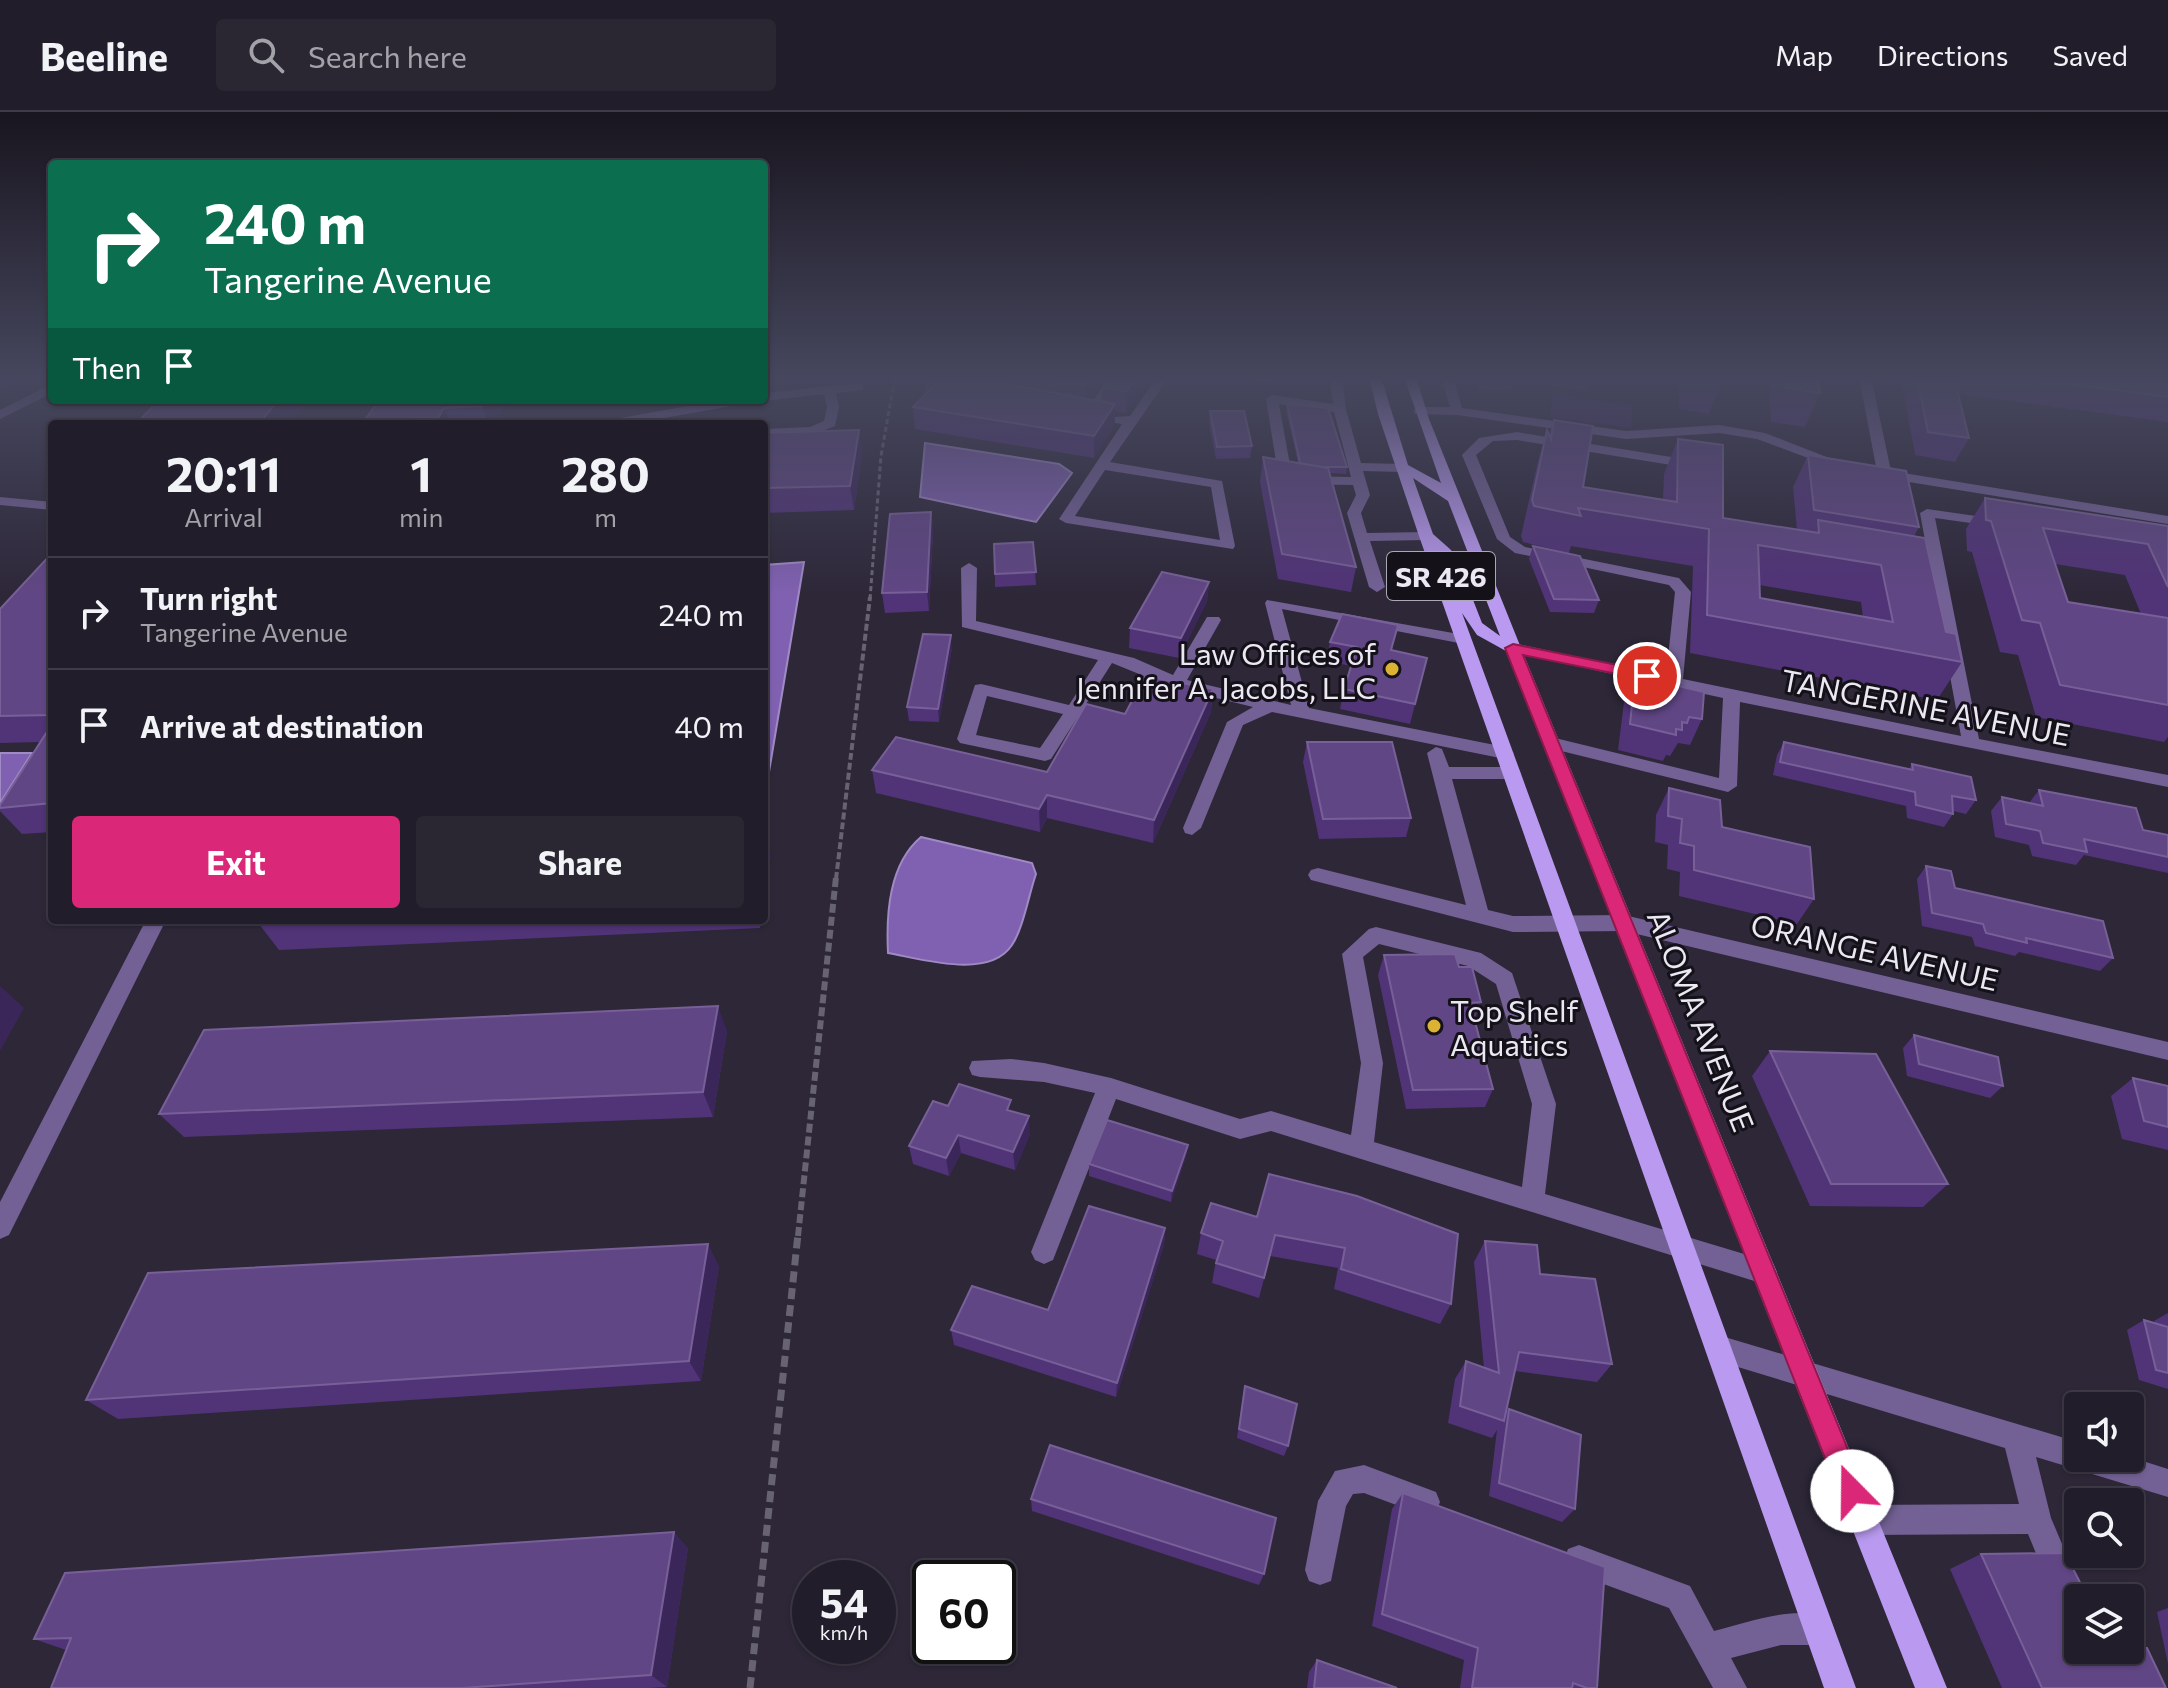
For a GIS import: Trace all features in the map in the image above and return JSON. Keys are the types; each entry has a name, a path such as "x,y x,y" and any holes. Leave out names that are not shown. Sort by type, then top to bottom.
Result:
{"main road":[{"name":"SR 426","path":"1398,451 1840,1688"},
{"name":"ALOMA AVENUE","path":"1435,451 1931,1688"},
{"path":"1403,468 1455,499"},
{"path":"1426,536 1441,544 1449,555 1475,625 1490,637 1513,648"}],"street":[{"path":"1101,465 1217,484 1228,546 1066,519 1101,465 1111,451"},
{"path":"1281,451 1286,480 1403,468"},
{"path":"1350,451 1363,495 1354,513 1377,587"},
{"path":"1471,451 1469,455 1504,539 1520,550 1674,581 1683,592 1674,681"},
{"path":"1609,451 1707,466"},
{"path":"1798,451 1831,463 1872,471 2168,520"},
{"path":"1870,451 1872,471"},
{"path":"0,501 48,506"},
{"path":"1971,744 1931,572 1927,513 2017,526"},
{"path":"1361,537 1426,536"},
{"path":"969,568 968,624 1108,657 1177,683 1270,706 1505,753"},
{"path":"1301,712 1273,603 1464,639"},
{"path":"1177,683 1213,620"},
{"name":"TANGERINE AVENUE","path":"1513,648 1971,744 2168,781"},
{"path":"1073,711 981,689 966,739 1045,755 1108,657"},
{"path":"1551,743 1728,786 1732,695"},
{"path":"1192,828 1236,722 1270,706"},
{"path":"1436,753 1479,915"},
{"path":"1442,773 1512,773"},
{"name":"ORANGE AVENUE","path":"1318,875 1513,924 1624,923 2168,1051"},
{"path":"2,1218 154,924"},
{"path":"1361,1149 1372,1063 1352,954 1376,935 1474,959 1505,979 1544,1104 1532,1200"},
{"path":"980,1068 1012,1066 1108,1089 1240,1129 1271,1121 1764,1272"},
{"path":"1044,1252 1108,1089"},
{"path":"1718,1348 2064,1452"},
{"path":"2017,1438 2037,1519 2064,1584"},
{"path":"2131,1472 2168,1483"},
{"path":"1320,1570 1332,1501 1345,1481 1364,1479 1449,1511"},
{"path":"1863,1520 2037,1519"},
{"path":"1549,1549 1679,1597 1731,1688"},
{"path":"1707,1648 1781,1630 1819,1630"}],"path":[{"path":"750,1688 844,803 866,640 882,451"}],"shaded area":[{"path":"924,451 973,451 1059,464 1072,473 1036,522 920,497"},
{"path":"804,562 768,778 768,565"},
{"path":"0,753 32,753 0,803"},
{"path":"921,837 1032,863 1036,874 1023,921 1012,945 1001,956 988,962 954,964 888,953 889,906 896,875 910,848"}],"building":[{"path":"768,451 856,451 850,486 768,488"},
{"path":"1297,451 1342,451 1347,467 1322,467 1300,463"},
{"path":"1543,451 1589,451 1583,487 1677,502 1678,451 1723,451 1723,518 1819,533 1818,520 1925,538 1946,632 1956,634 1962,662 1707,615 1709,529 1578,508 1581,516 1534,506 1532,500","holes":["1758,545 1881,565 1893,622 1760,598"]},
{"path":"1808,455 1906,471 1919,527 1814,510"},
{"path":"1263,457 1328,468 1356,567 1282,554"},
{"path":"1985,498 2168,526 2168,587 2148,544 2043,528 2068,602 2168,618 2168,705 2060,685 2040,623 2022,620 1991,521 1986,520"},
{"path":"931,512 927,592 882,593 890,514"},
{"path":"1033,542 1036,572 995,574 994,544"},
{"path":"1533,546 1580,556 1599,600 1554,599"},
{"path":"48,557 48,715 0,716 0,609"},
{"path":"1162,572 1209,582 1181,638 1130,628"},
{"path":"1342,614 1398,625 1391,650 1427,658 1415,704 1344,689 1357,647 1330,642"},
{"path":"923,634 951,635 938,709 907,707"},
{"path":"1145,676 1213,689 1154,820 1047,795 1039,809 872,770 896,737 1047,772 1086,704 1125,714"},
{"path":"1635,676 1704,692 1702,719 1689,717 1687,723 1682,722 1682,730 1676,729 1676,735 1630,724"},
{"path":"48,730 48,803 0,808"},
{"path":"1307,742 1392,742 1411,818 1323,819"},
{"path":"1784,742 1913,770 1912,764 1971,777 1976,800 1952,796 1953,814 1916,805 1915,792 1780,762"},
{"path":"1669,788 1720,800 1722,827 1810,847 1814,899 1694,870 1694,846 1680,843 1682,819 1668,816"},
{"path":"2039,790 2136,808 2143,830 2168,835 2168,857 2084,839 2087,852 2043,843 2040,831 2006,824 2002,797 2043,806"},
{"path":"1926,866 1951,871 1955,888 2103,921 2113,958 2026,938 2027,943 1986,933 1983,924 1932,913"},
{"path":"1455,954 1459,967 1472,967 1481,1002 1470,1003 1493,1089 1413,1090 1384,955"},
{"path":"718,1006 703,1092 159,1114 204,1030"},
{"path":"1914,1035 1998,1057 2003,1086 1919,1064"},
{"path":"1770,1051 1876,1054 1948,1184 1831,1184"},
{"path":"2133,1078 2168,1086 2168,1127 2144,1121"},
{"path":"959,1084 1011,1100 1007,1110 1029,1116 1013,1152 958,1135 946,1158 909,1146 933,1101 948,1106"},
{"path":"1107,1120 1188,1145 1172,1191 1089,1164"},
{"path":"1269,1174 1357,1196 1458,1234 1451,1304 1341,1269 1345,1248 1275,1235 1264,1278 1216,1263 1223,1241 1201,1233 1211,1203 1257,1217"},
{"path":"1089,1206 1165,1228 1117,1383 951,1330 972,1286 1048,1310"},
{"path":"1485,1241 1537,1245 1540,1274 1595,1279 1612,1364 1519,1352 1504,1421 1460,1406 1466,1361 1499,1373"},
{"path":"708,1244 689,1361 86,1400 148,1273"},
{"path":"2144,1320 2168,1327 2168,1373 2156,1370"},
{"path":"1245,1386 1297,1404 1288,1446 1239,1429"},
{"path":"1509,1409 1581,1435 1575,1509 1499,1483"},
{"path":"1050,1445 1276,1518 1264,1574 1031,1499"},
{"path":"1403,1493 1605,1567 1597,1688 1573,1683 1572,1688 1472,1688 1478,1648 1382,1614"},
{"path":"674,1532 651,1675 462,1688 51,1688 71,1638 34,1639 65,1573"},
{"path":"2064,1553 2064,1568 2073,1568 2081,1584 2064,1584 2064,1664 2144,1664 2144,1648 2147,1648 2166,1688 2042,1688 1981,1554"},
{"path":"1317,1660 1397,1688 1314,1688"}],"place":[{"name":"Law Offices of Jennifer A. Jacobs, LLC","path":"1392,669"},
{"name":"Top Shelf Aquatics","path":"1434,1026"}],"route":[{"path":"1647,676 1513,648 1852,1491"}]}
